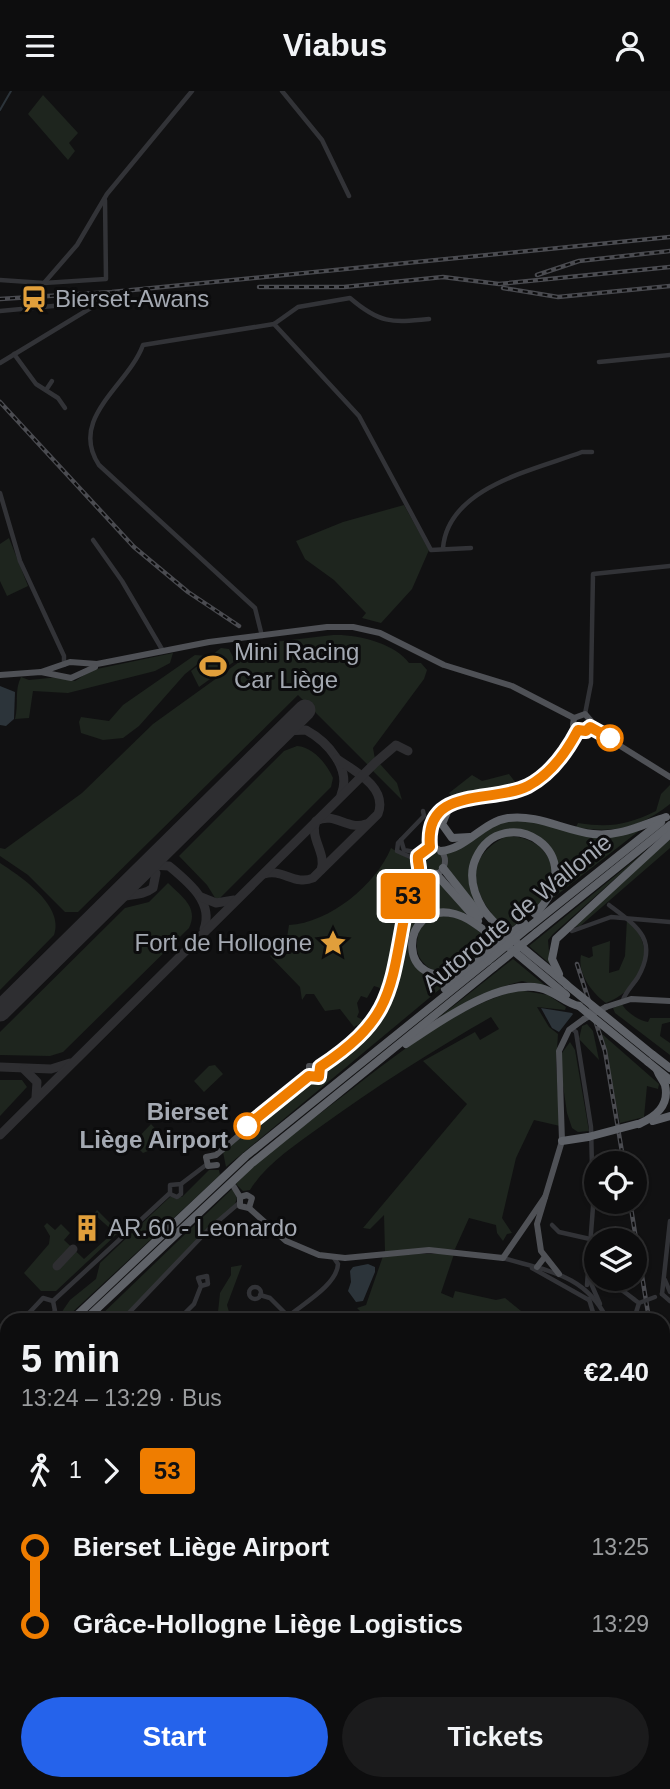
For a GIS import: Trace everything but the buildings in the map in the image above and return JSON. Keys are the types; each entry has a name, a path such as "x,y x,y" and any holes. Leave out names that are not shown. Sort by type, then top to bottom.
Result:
{"highway":[{"path":"472,798 449,807 442,824 452,838 462,839 476,835"},
{"path":"442,851 456,848 493,822 509,818 526,817 582,832 609,834 669,819"},
{"name":"Autoroute de Wallonie","path":"79,1313 229,1171 648,832 669,819"},
{"name":"Autoroute de Wallonie","path":"530,928 669,819"},
{"path":"530,928 535,914 555,887 556,868 551,854 536,838 521,832 494,837 480,849 473,863 474,889 490,918 536,957"},
{"path":"535,914 641,834 648,832"},
{"path":"556,972 551,953 559,935 670,835"},
{"path":"436,872 469,913 556,991 652,1058 670,1066"},
{"path":"436,872 474,910 556,972 652,1058 667,1089 667,1100 657,1115 638,1124"},
{"path":"489,961 443,977 421,968 414,958 412,940 423,919 439,913 458,915 511,949"},
{"name":"Autoroute de Wallonie","path":"92,1313 234,1178 387,1053 489,961"},
{"path":"402,1029 405,1023 466,969"},
{"path":"387,1053 454,1014 513,987 536,987 556,991"},
{"path":"657,1070 670,1080"},
{"path":"562,1139 586,1137 670,1116"}],"main road":[{"path":"0,675 41,672 71,677 97,664 163,651 335,627 374,631 437,662 528,693 574,718 585,714 590,718 590,727 586,731 578,730 573,725 574,718"},
{"path":"41,672 74,663 97,664"},
{"path":"74,663 77,673"},
{"path":"64,666 64,674"},
{"path":"590,727 670,777"},
{"path":"309,1076 309,1066 320,1067 365,1030 383,1005 393,982 407,906 419,860 430,847 442,851 445,859 407,906"},
{"path":"419,860 436,872"},
{"path":"559,1274 544,1258 537,1236 537,1221 562,1139 558,1055 571,1028 606,1007 623,1000 670,1001"},
{"path":"216,1155 220,1168 206,1165 208,1155 216,1155 309,1076 319,1077 320,1067"},
{"path":"234,1187 238,1204"},
{"path":"238,1204 247,1195 252,1198 250,1208"},
{"path":"238,1204 250,1208 286,1241 309,1252 333,1257 429,1250 503,1258 545,1196"},
{"path":"523,1230 531,1230 537,1236"},
{"path":"537,1267 544,1258"}],"street":[{"path":"44,283 77,245 105,198 192,91"},
{"path":"282,91 323,140 349,196"},
{"path":"0,280 44,283 106,279 105,198"},
{"path":"262,636 255,608 99,465 91,452 90,431 103,404 137,362 143,345 274,324 298,307 350,298 372,316 393,321 429,319"},
{"path":"0,311 106,301"},
{"path":"0,363 99,303"},
{"path":"274,324 359,416 431,550 471,548"},
{"path":"14,354 36,384 58,398 65,408"},
{"path":"599,362 670,355"},
{"path":"46,390 52,381"},
{"path":"443,548 444,531 468,501 495,485 582,453 592,452"},
{"path":"0,493 2,513 20,561 64,656 64,666"},
{"path":"93,540 122,580 163,651"},
{"path":"585,714 591,683 593,574 670,566"},
{"path":"64,656 74,663"},
{"path":"430,847 432,827 443,808 453,802 516,791 541,777 558,761 578,730"},
{"path":"419,860 404,850 401,839 424,815 423,811"},
{"path":"609,905 645,937 647,951 644,965 623,1000"},
{"path":"572,931 608,917 670,922"},
{"path":"571,1028 576,1032 591,1127 591,1228"},
{"path":"53,1301 170,1193 170,1185 181,1184 206,1165"},
{"path":"170,1193 177,1197 181,1194 181,1184"},
{"path":"129,1313 238,1204"},
{"path":"662,1294 670,1221"},
{"path":"552,1225 559,1231 584,1237"},
{"path":"295,1313 335,1273 338,1264 333,1257"},
{"path":"503,1258 559,1274 586,1290 600,1305"},
{"path":"523,1263 589,1299 593,1313"},
{"path":"665,1279 670,1292"},
{"path":"185,1313 194,1304 201,1286"},
{"path":"593,1291 604,1313"},
{"path":"622,1291 639,1303"},
{"path":"639,1303 662,1294"},
{"path":"662,1294 670,1301"},
{"path":"260,1295 270,1298 283,1313"},
{"path":"29,1313 43,1298 53,1301"},
{"path":"53,1301 53,1313"},
{"path":"636,1313 639,1303"}],"shaded area":[{"path":"43,95 78,133 69,143 75,151 68,160 28,114"},
{"path":"404,505 429,550 412,589 381,623 362,618 366,613 334,580 305,559 296,541 343,522"},
{"path":"9,538 28,586 7,596 0,581 0,544"},
{"path":"333,635 376,641 395,650 409,663 421,663 427,670 424,679 373,748 375,759 368,765 298,695 78,912 65,912 28,875 0,856 0,848 5,849 82,793 153,724 253,652 274,642"},
{"name":"Mini Racing Car Liège","path":"221,648 229,649 235,661 199,687 191,671"},
{"path":"173,653 170,663 155,671 68,693 33,691 29,718 15,719 21,677 29,680 59,677 75,681 92,670"},
{"path":"195,655 208,656 185,674 139,726 123,738 103,740 81,733 81,717 109,721 123,705"},
{"path":"0,686 15,692 14,719 6,726 0,725"},
{"path":"297,746 309,749 323,762 333,778 331,787 217,901 207,885 179,856 284,751"},
{"path":"380,764 397,783 402,800 372,770"},
{"path":"509,774 519,787 454,799 449,793 472,775 482,781"},
{"path":"670,785 670,804 637,824 602,830 576,827 578,823 618,824 646,816 656,811 661,794"},
{"path":"517,818 582,833 644,827 553,898 559,877 558,868 551,854 529,833 486,840 471,864 484,916 446,867 446,853 462,848 487,828"},
{"path":"507,836 534,843 549,859 552,870 551,882 538,907 507,930 486,906 476,881 481,857 491,846"},
{"path":"670,838 670,848 580,926 571,928"},
{"path":"653,845 553,934 548,940 550,964 529,946"},
{"path":"391,848 414,862 417,872 393,972 386,990 374,986 367,998 361,996 357,1003 357,1017 363,1020 367,1017 359,1031 357,1025 354,1027 340,1009 325,1011 314,994 306,994 302,1000 300,987 270,956 286,944 289,925 304,923 335,910 363,888 384,862"},
{"path":"427,850 435,850 442,857 442,865 435,872 427,872 420,865 420,857"},
{"path":"0,863 39,894 53,914 55,924 54,935 0,990"},
{"path":"435,876 466,911 464,914 442,911 425,916 414,926 410,941 411,955 418,968 432,977 452,979 226,1167 223,1152 309,1080 321,1078 334,1059 378,1016 392,989 410,907 427,877"},
{"path":"168,883 188,903 192,914 189,928 63,1052 50,1056 0,1055 0,1032 125,908 149,902"},
{"path":"439,915 462,919 494,942 465,966 437,973 420,959 417,942 420,927"},
{"path":"627,919 643,942 643,966 630,988 606,1003 583,975 581,955 589,958 593,956 592,947 610,941 609,973 619,970 625,956"},
{"path":"513,959 547,987 522,981 505,986 423,1030"},
{"path":"519,990 548,995 566,1007 565,1010 537,1007 549,1027 558,1034 556,1064 560,1126 534,1120 516,1158 502,1218 512,1233 507,1234 503,1241 497,1233 496,1225 469,1218 455,1249 385,1252 384,1215 370,1229 363,1228 467,1104 423,1061 475,1032 480,1040 499,1029 491,1017 404,1070 310,1134 272,1164 250,1190 243,1191 236,1184 282,1143 443,1023 493,999"},
{"path":"622,1004 629,1013 644,1021 648,1022 650,1018 670,1018 670,1022 662,1024 660,1036 670,1043 670,1055 615,1013 613,1008"},
{"path":"541,1008 573,1014 559,1032 552,1028"},
{"path":"587,1024 593,1031 599,1060 579,1039 582,1026"},
{"path":"602,1034 659,1084 658,1089 647,1086 644,1117 620,1123"},
{"path":"570,1042 575,1050 589,1131 578,1132 572,1128 567,1113 559,1057"},
{"path":"215,1065 223,1074 204,1092 194,1081 209,1066"},
{"path":"0,1080 22,1080 27,1087 0,1116"},
{"path":"151,1124 161,1135 148,1147 148,1151 143,1153 133,1143"},
{"path":"209,1170 219,1170 220,1175 71,1313 61,1313 70,1300 96,1279 100,1263 170,1197 182,1197"},
{"path":"232,1189 237,1198 235,1204 126,1313 103,1313"},
{"path":"97,1210 119,1232 56,1291 41,1291 24,1273 49,1244 50,1236 44,1226 47,1223 55,1230 61,1224 70,1233 64,1240 84,1259 114,1232 94,1214"},
{"path":"454,1254 441,1293 453,1298 455,1291 496,1300 505,1298 524,1313 362,1313 357,1308 366,1305 383,1256"},
{"path":"368,1264 375,1267 375,1272 363,1301 356,1302 348,1291 350,1271 353,1267"},
{"path":"242,1265 227,1305 229,1313 219,1313 220,1293 231,1275 231,1267"}],"waterway":[{"path":"0,110 11,91"}],"taxiway":[{"path":"259,755 285,731 306,730 330,749 341,766 344,785 341,795"},
{"path":"0,1135 375,763 396,745 408,751"},
{"path":"264,874 277,873 300,880 313,878 378,814 380,805 374,788 361,775 337,759"},
{"path":"321,870 322,858 314,827 316,821 329,818 353,825 366,824"},
{"path":"111,901 153,888 156,873 148,863"},
{"path":"123,889 150,865 169,866 191,886 202,901 206,919 204,929"},
{"path":"113,900 124,881"},
{"path":"201,897 216,903 234,900"},
{"path":"0,1067 51,1069 70,1063"},
{"path":"24,1069 37,1082 36,1097"},
{"path":"57,1266 73,1249"}],"runway":[{"path":"0,1011 305,710"}],"railway":[{"path":"0,299 112,292 670,237"},
{"path":"537,275 579,261 670,251"},
{"path":"259,287 344,287 443,277 499,284 670,267"},
{"path":"503,288 558,297 670,286"},
{"path":"0,402 134,547 188,592 239,626"},
{"path":"577,964 605,1051 622,1151"},
{"path":"632,1214 648,1313"}],"bus line":[{"name":"53","path":"247,1126 309,1076 319,1077 320,1067 359,1037 376,1016 393,982 408,895 418,874 418,856 430,847 432,827 443,808 460,800 502,794 528,786 551,769 578,730 586,731 590,727 610,738"}],"place":[{"name":"Bierset-Awans","path":"34,299"},
{"name":"Mini Racing Car Liège","path":"213,666"},
{"name":"Fort de Hollogne","path":"333,943"},
{"name":"Bierset Liège Airport","path":"247,1126"},
{"name":"AR.60 - Leonardo","path":"87,1228"}]}
